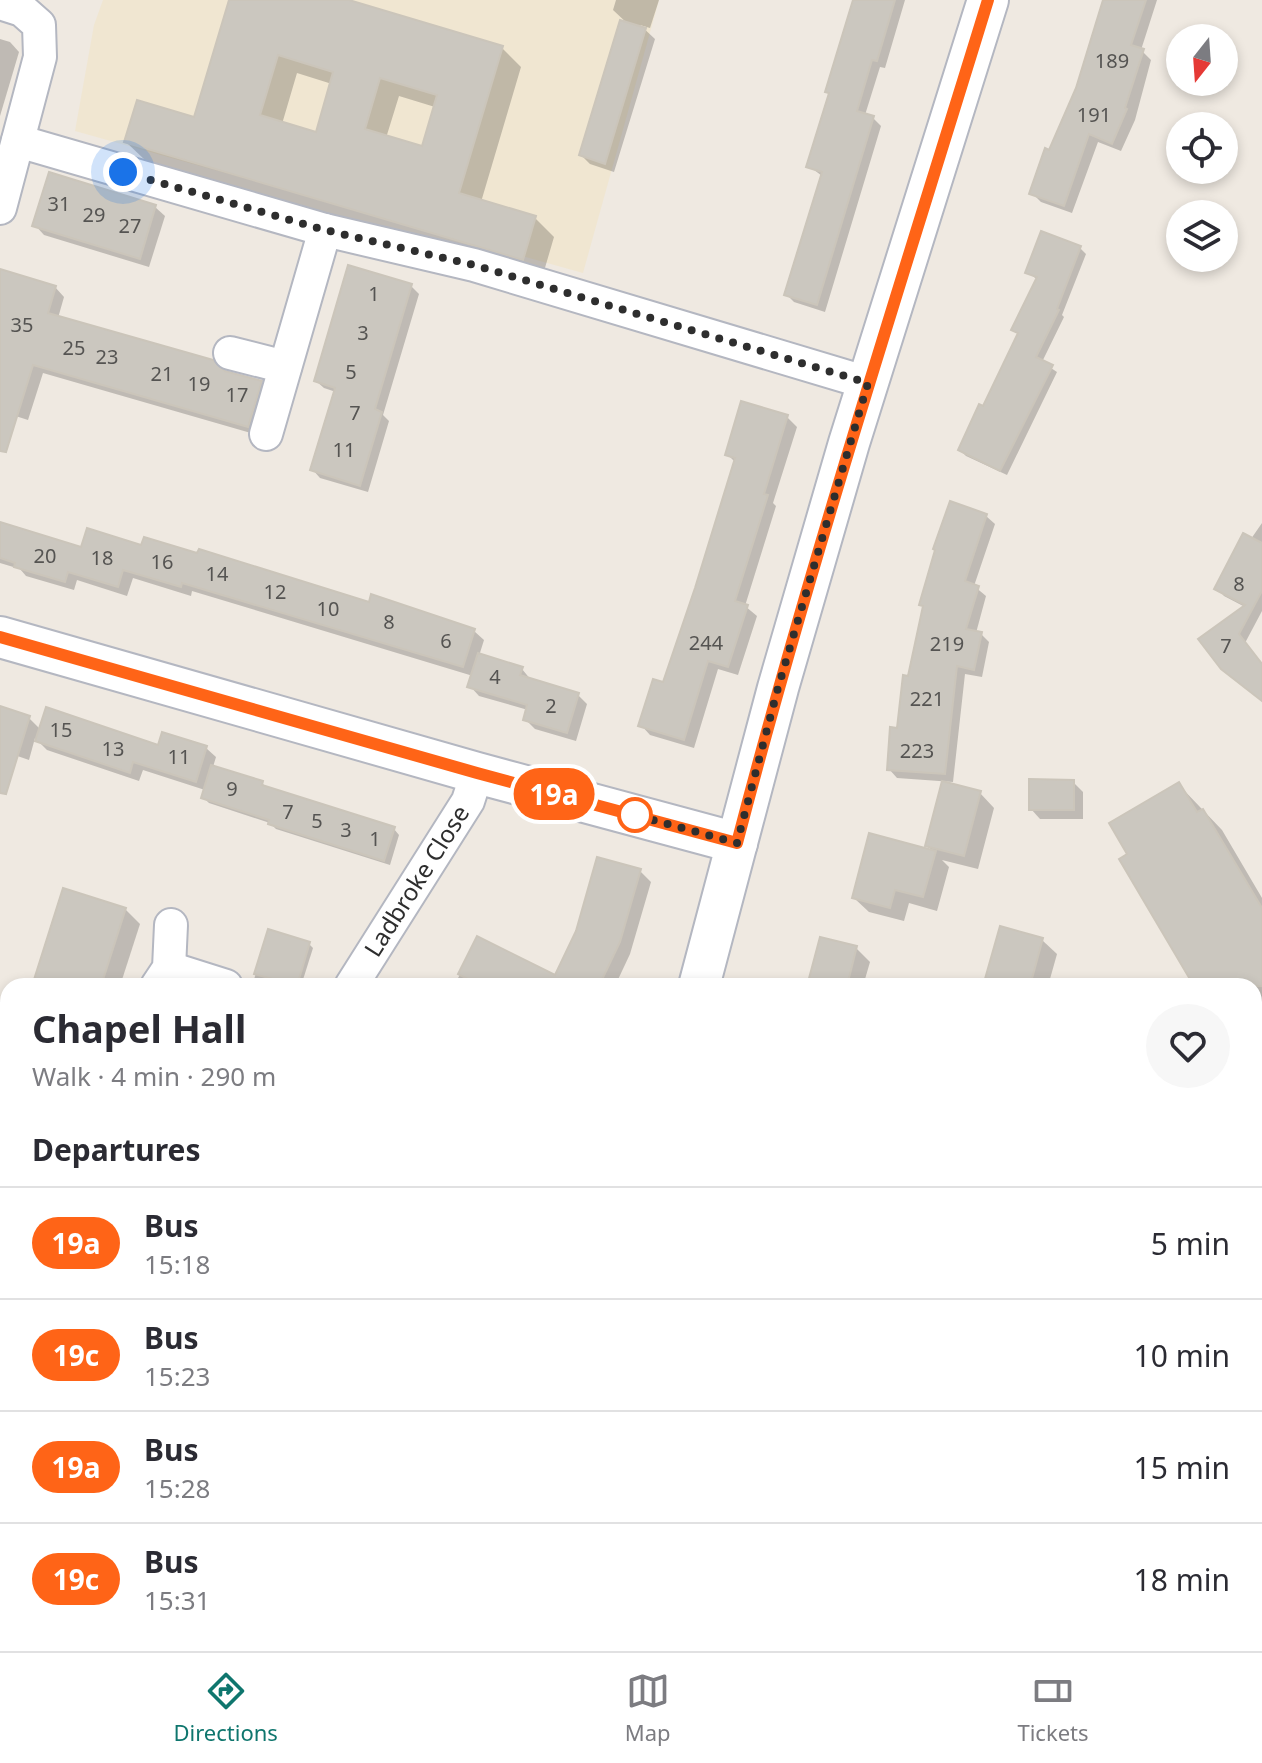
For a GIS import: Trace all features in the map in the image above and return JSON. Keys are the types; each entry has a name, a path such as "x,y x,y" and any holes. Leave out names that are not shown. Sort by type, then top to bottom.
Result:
{"street":[{"path":"701,978 778,688 868,383 988,0"},
{"path":"0,3 22,10 39,25 40,57 0,208"},
{"path":"18,141 325,230 474,265 868,383"},
{"path":"266,434 325,230"},
{"path":"230,353 285,367"},
{"path":"0,637 477,773 737,843"},
{"name":"Ladbroke Close","path":"356,978 468,801 477,773"},
{"path":"163,977 171,925"}],"shaded area":[{"path":"103,0 659,0 583,273 75,131 94,25"}],"building":[{"path":"229,0 349,0 503,46 459,193 536,216 523,260 124,142 137,100 194,117","holes":["278,55 333,72 316,132 260,115","380,78 437,95 422,146 365,129"]},
{"path":"853,0 895,0 877,61 872,60 857,111 874,116 817,305 784,295 822,172 806,167"},
{"path":"1103,0 1146,0 1131,45 1144,49 1127,109 1112,144 1089,134 1064,206 1029,194 1045,148 1049,150 1076,88"},
{"path":"620,20 646,28 605,164 579,155"},
{"path":"49,172 156,205 140,259 32,226"},
{"path":"1041,231 1081,246 1059,310 1036,357 1053,365 1000,471 958,450 1018,333 1011,330 1037,277 1025,273"},
{"path":"348,265 412,284 375,409 382,412 360,486 310,470 335,388 314,381"},
{"path":"0,269 56,286 48,313 213,360 225,371 262,381 248,427 33,365 6,452 0,451"},
{"path":"741,401 788,415 764,494 768,495 735,601 748,605 728,667 708,661 684,740 638,726 653,679 663,682 695,588 735,458 725,455"},
{"path":"950,501 987,514 965,581 979,586 966,629 982,632 974,670 957,666 945,774 887,770 890,727 897,728 903,675 908,676 923,606 919,605 933,549"},
{"path":"0,522 81,547 87,528 141,545 144,537 197,553 199,549 369,602 371,594 475,629 463,667 182,583 181,587 123,570 118,587 68,572 65,582 14,567 15,563 0,558"},
{"path":"1243,533 1262,543 1262,591 1239,634 1262,664 1262,701 1221,669 1198,639 1245,605 1214,589"},
{"path":"478,653 523,667 520,675 579,693 567,733 523,720 527,705 467,687"},
{"path":"0,706 30,716 6,794 0,793"},
{"path":"46,707 158,745 162,732 207,746 196,782 133,762 130,773 35,741"},
{"path":"211,765 263,781 262,785 395,827 384,861 268,824 269,820 201,798"},
{"path":"1029,779 1074,780 1074,810 1029,810"},
{"path":"942,781 981,791 964,856 925,846"},
{"path":"1179,782 1197,812 1203,809 1262,908 1262,978 1189,978 1119,859 1127,854 1109,823"},
{"path":"869,833 936,851 923,897 895,890 890,908 852,898"},
{"path":"597,857 641,869 620,942 603,978 466,978 458,974 477,936 555,975 576,931"},
{"path":"63,888 126,908 104,978 35,978"},
{"path":"1000,926 1043,938 1032,978 985,978"},
{"path":"268,929 310,942 299,978 268,978 254,974"},
{"path":"820,937 857,946 849,978 809,978"}],"bus line":[{"name":"19a","path":"0,637 477,773 737,843 849,443 988,0"}],"route":[{"path":"123,172 325,230 474,265 868,383 778,688 737,843 631,814 635,815"}]}
